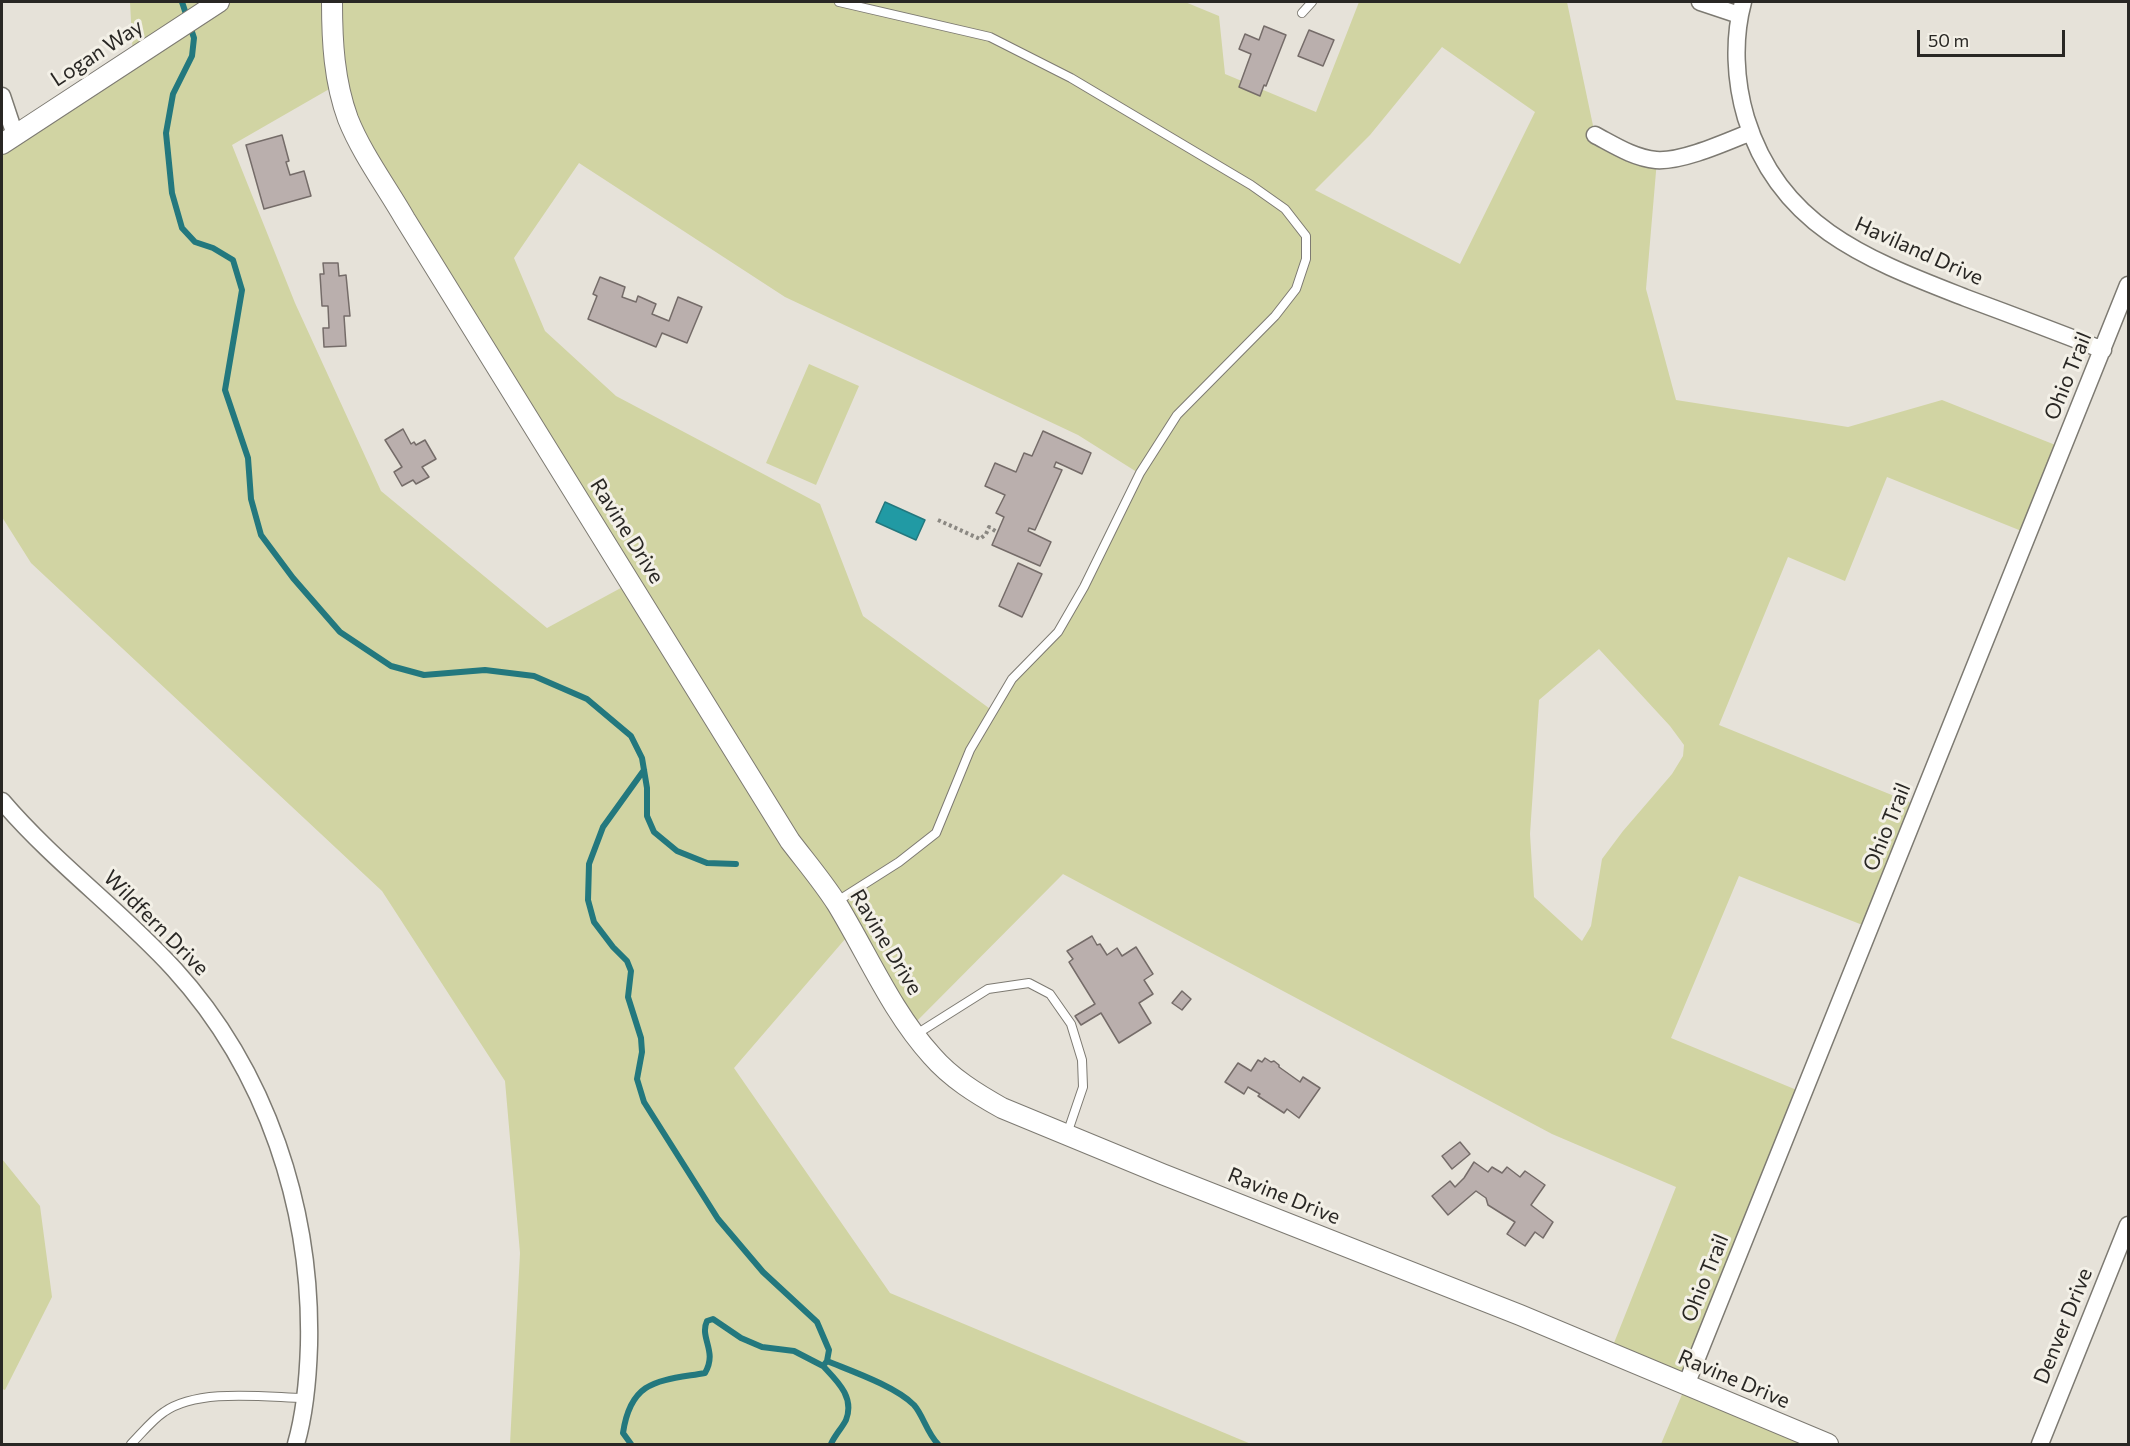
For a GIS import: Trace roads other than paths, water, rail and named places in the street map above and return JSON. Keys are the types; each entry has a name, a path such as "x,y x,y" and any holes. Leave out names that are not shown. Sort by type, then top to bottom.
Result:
{"street":[{"name":"Logan Way","path":"8,139 219,2"},
{"name":"Ravine Drive","path":"332,2 336,75 355,134 790,841 836,903 915,1035 933,1058 981,1096 1002,1108 1520,1315 1828,1444"},
{"path":"1700,2 1741,8"},
{"name":"Haviland Drive","path":"1741,8 1736,52 1742,104 1751,132 1762,159 1789,197 1814,222 1837,240 1869,258 2103,350"},
{"path":"2,96 8,139"},
{"path":"1595,135 1630,154 1657,160 1695,153 1751,132"},
{"name":"Ohio Trail","path":"1686,1385 2128,285"},
{"name":"Wildfern Drive","path":"2,801 22,825 147,940 176,971 226,1038 252,1084 272,1129 288,1177 303,1239 310,1306 308,1371 296,1444"},
{"name":"Denver Drive","path":"2040,1444 2128,1225"}],"lane":[{"path":"836,903 899,862 936,833 970,750 1012,679 1058,632 1084,587 1140,473 1177,415 1275,316 1296,289 1306,259 1306,236 1285,209 1251,185 1071,78 990,37 839,2"},
{"path":"1307,2 1302,14 1312,2"},
{"path":"915,1035 988,988 1029,983 1050,994 1071,1024 1082,1060 1083,1088 1067,1135"},
{"path":"131,1444 163,1412 180,1404 221,1395 304,1398"}],"water":[{"path":"885,502 925,520 916,540 876,522"}],"waterway":[{"path":"182,2 194,38 192,56 173,94 166,133 172,193 182,228 195,242 213,248 233,260 242,290 225,390 248,458 251,499 261,535 293,578 340,632 391,666 424,675 485,670 534,676 587,699 631,736 642,758 647,788 647,816 654,832 677,851 707,863 736,864"},
{"path":"644,770 603,827 589,864 588,900 594,922 627,961 631,971 628,997 641,1038 642,1052 637,1079 644,1102 718,1219 763,1272 817,1322 829,1350 827,1361 823,1366 843,1390 848,1404 846,1420 831,1444"},
{"path":"631,1444 623,1433 627,1415 640,1392 661,1381 705,1373 710,1358 705,1333 707,1321 713,1319 741,1338 762,1347 794,1351 823,1366"},
{"path":"827,1361 872,1380 906,1398 917,1409 938,1444"}]}
